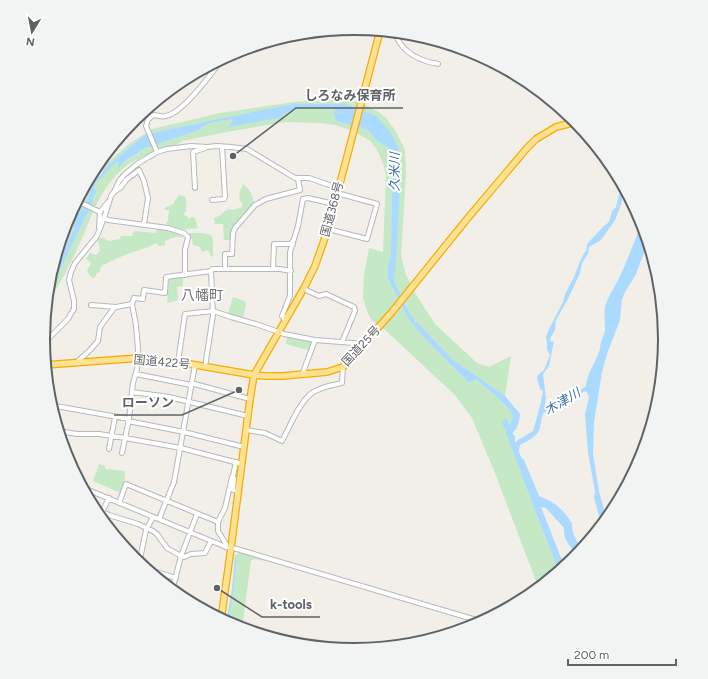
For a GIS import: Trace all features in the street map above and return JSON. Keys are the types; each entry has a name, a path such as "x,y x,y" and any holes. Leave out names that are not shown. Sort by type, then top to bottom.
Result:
{"highway":[{"name":"国道368号","path":"254,375 315,266 328,229 360,104 381,37"},
{"name":"国道25号","path":"254,375 302,375 327,372 343,367 411,289 467,219 527,148 536,139 556,127 569,124"},
{"name":"国道422号","path":"51,365 139,358 178,362 254,375"},
{"path":"221,614 238,492 239,463 244,447 254,375"}],"street":[{"path":"397,39 405,50 428,62 438,64"},
{"path":"157,152 146,126 149,118 154,115 165,117 180,108 196,92 214,69"},
{"path":"50,335 68,319 74,309 74,301 69,280 71,272 75,263 97,236 111,196 119,181 137,164 157,152 167,149 191,146 217,146 247,149 290,176 295,178 309,178 377,204 367,239 328,229"},
{"path":"195,188 193,152 207,147"},
{"path":"212,200 224,199 225,197 222,147"},
{"path":"114,192 139,170 144,181 148,198 144,224"},
{"path":"225,269 225,254 232,254 233,233 235,228 255,204 266,199 300,190 298,178"},
{"path":"285,320 282,316 290,296 290,252 298,226 303,199 308,198 334,204"},
{"path":"99,231 100,212 110,200"},
{"path":"82,203 100,212"},
{"path":"104,218 108,220 168,228 184,233 188,237 185,250 185,275"},
{"path":"273,269 274,244 292,243"},
{"path":"122,453 139,358 136,325 132,304 134,298 143,299 144,290 165,294 166,277 211,271 212,269 273,269 291,271"},
{"path":"205,367 213,315 211,271"},
{"path":"304,288 320,296 326,294 354,307 355,312 342,342"},
{"path":"91,305 116,306 132,304"},
{"path":"76,363 98,341 100,327 116,306"},
{"path":"178,362 185,314 213,311 284,334 315,340 362,345"},
{"path":"302,375 315,340"},
{"path":"159,519 174,482 195,365"},
{"path":"246,430 265,433 282,442 302,402 316,390 342,383 343,367"},
{"path":"136,374 191,384 250,399"},
{"path":"132,392 158,395 248,416"},
{"path":"57,406 184,432 244,447"},
{"path":"109,449 115,417"},
{"path":"64,432 77,434 99,434 125,438 181,448 239,463 232,477 225,508 218,522 218,531 229,548"},
{"path":"232,477 234,478 233,490 238,492"},
{"path":"119,503 126,484 218,522"},
{"path":"89,490 229,548 237,549 474,619"},
{"path":"102,511 109,498"},
{"path":"104,513 153,530 167,548 184,557 191,554 205,553 211,541"},
{"path":"174,585 181,556 198,514"},
{"path":"141,557 147,528 153,517"},
{"path":"159,573 176,578"}],"shaded area":[{"path":"161,575 172,578 174,580 173,584"}],"green space":[{"path":"344,99 355,100 377,111 386,118 395,130 405,150 406,173 401,256 406,275 415,293 435,324 477,363 489,367 511,356 505,396 452,359 417,322 414,322 394,280 400,189 399,149 345,104 252,112 156,132 144,136 106,167 92,185 89,196 83,208 77,214 90,187 105,165 129,144 152,129 220,113 294,102"},
{"path":"305,108 336,109 336,121 368,130 379,143 388,147 392,155 391,255 388,265 388,280 412,324 431,345 469,383 476,379 510,411 512,419 509,424 506,419 503,422 557,566 537,583 495,473 472,418 455,395 384,329 371,320 366,308 363,298 364,275 369,248 383,252 386,176 383,163 376,148 370,141 362,136 335,125 285,122 182,141 136,160 127,165 110,182 100,198 67,270 53,294 56,278 93,202 93,198 97,191 94,188 95,184 117,160 119,166 145,148 199,130 210,123 233,119 228,126 283,115 287,112"},
{"path":"243,184 250,192 254,203 243,216 231,240 224,240 223,224 215,224 214,218 229,209 233,210 242,207 239,194"},
{"path":"179,195 186,197 186,209 183,215 187,216 188,219 192,217 195,218 198,228 177,229 166,223 168,221 169,210 164,210 166,207 173,204"},
{"path":"73,223 74,229 62,254"},
{"path":"157,228 183,235 183,237 175,237 165,241 165,245 159,246 156,243 149,247 127,254 103,265 100,268 100,272 93,278 87,271 91,263 86,259 90,253 96,255 100,251 98,240 100,238 104,238 109,241 120,239 121,236 132,236 134,231 156,233"},
{"path":"187,233 203,233 211,235 213,240 213,257 208,250 202,252 200,247 193,245 192,239 189,238"},
{"path":"183,277 183,286 177,287 178,300 167,303 169,281 171,279"},
{"path":"233,297 244,301 246,304 243,318 228,314"},
{"path":"288,336 313,341 310,349 308,350 286,344"},
{"path":"99,464 105,466 105,469 125,471 124,486 121,493 93,481"},
{"path":"239,552 272,562 254,559 251,560 243,623 229,617 237,555"}],"water":[{"path":"295,104 345,104 376,116 390,132 399,149 400,162 400,189 394,280 405,305 415,321 414,322 417,322 452,359 505,396 520,414 519,422 513,432 515,436 515,443 533,431 543,391 540,389 537,378 538,375 544,370 550,355 547,350 546,337 548,331 586,251 587,244 609,222 612,211 616,207 621,192 623,196 621,205 615,220 601,240 589,247 588,254 582,263 580,273 556,320 555,330 550,339 551,342 554,341 549,366 543,374 546,398 544,409 565,395 579,391 586,386 605,333 606,303 623,270 638,231 645,251 636,274 622,299 620,320 602,372 594,422 593,454 599,491 605,512 600,519 594,498 595,492 588,452 585,414 589,398 587,392 585,391 565,399 555,408 553,407 544,412 537,434 519,447 520,455 524,460 539,496 558,506 565,513 572,523 573,533 579,544 574,550 566,540 564,528 546,508 541,507 562,561 557,566 502,422 506,418 509,424 511,422 512,415 510,411 476,379 469,383 431,345 412,324 388,279 388,265 391,255 392,155 388,147 379,143 368,130 336,121 334,113 336,109 316,108 295,110 288,112 283,115 283,117 228,127 233,119 215,122 202,127 199,130 145,148 119,167 117,161 95,184 94,188 97,191 93,198 93,202 56,278 62,254 74,229 73,223 77,214 83,208 92,186 106,167 132,145 144,136 156,132"},
{"path":"235,555 237,555 229,617 227,617 232,589"}],"place":[{"name":"しろなみ保育所","path":"233,156"},
{"name":"ローソン","path":"239,390"},
{"name":"k-tools","path":"217,588"}],"district":[{"name":"八幡町","path":"202,295"}],"water label":[{"name":"久米川","path":"394,172"},
{"name":"木津川","path":"562,401"}]}
